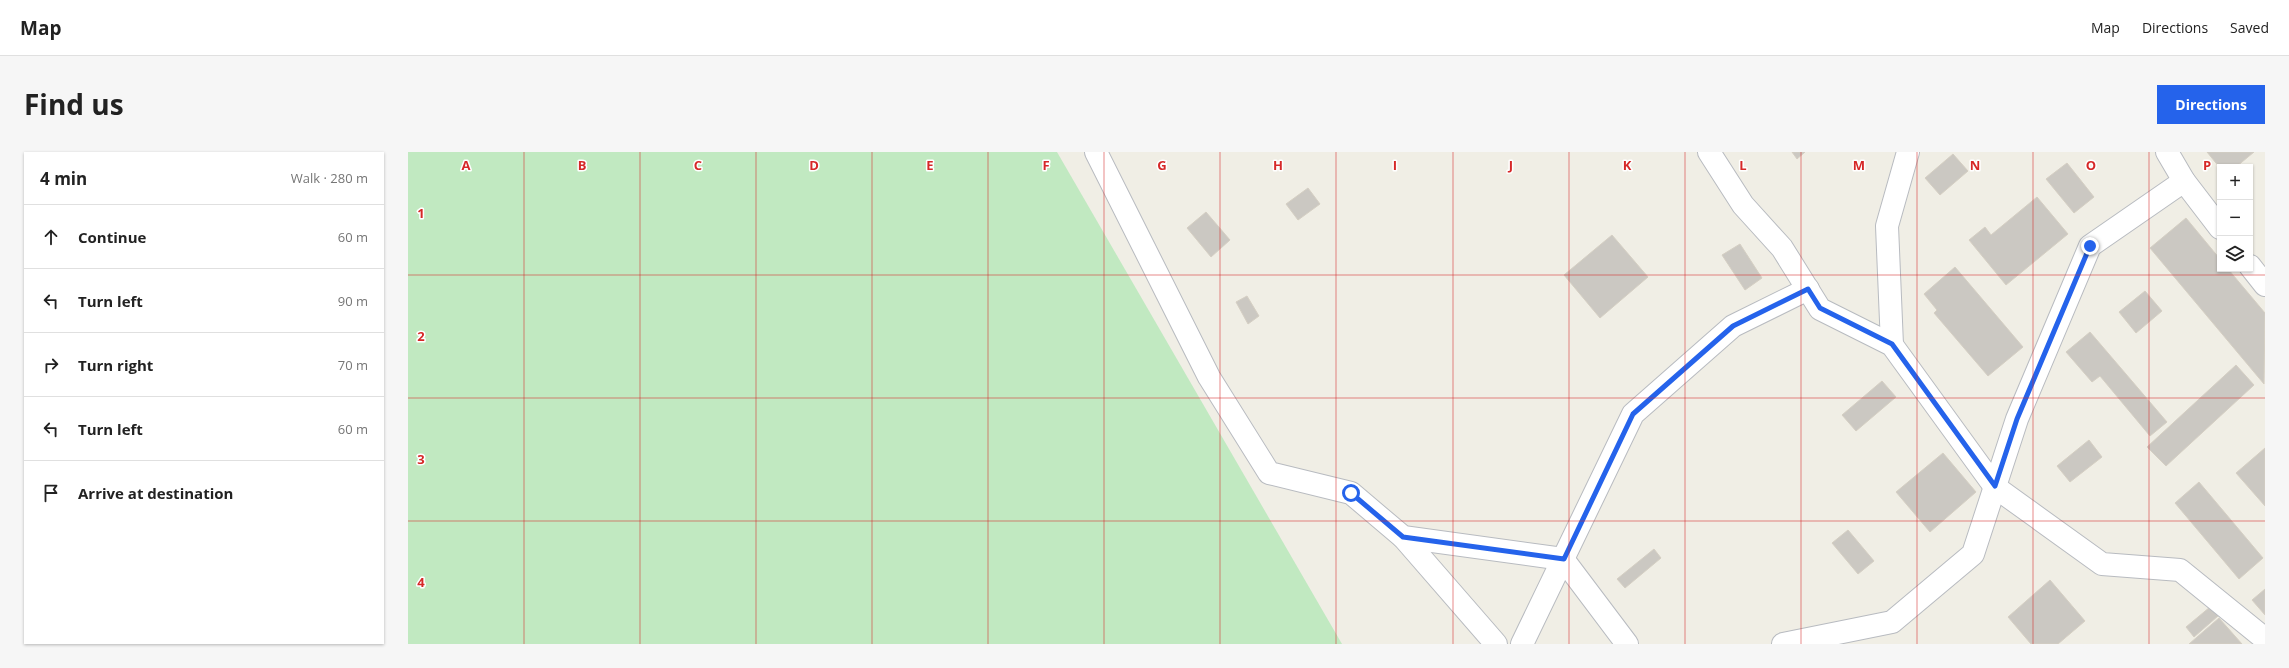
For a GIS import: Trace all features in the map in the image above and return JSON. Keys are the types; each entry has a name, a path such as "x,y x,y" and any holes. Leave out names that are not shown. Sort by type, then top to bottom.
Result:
{"street":[{"path":"1096,152 1209,377 1269,473 1351,493 1403,537 1496,644"},
{"path":"1709,152 1743,205 1782,248 1820,308 1892,344 1995,486 2102,564 2180,570 2265,639"},
{"path":"1892,344 1887,226 1908,152"},
{"path":"2168,152 2184,181 2217,224"},
{"path":"1783,644 1892,622 1973,554 2017,419 2090,246 2184,181"},
{"path":"2253,270 2265,285"},
{"path":"1522,644 1633,414 1733,326 1808,289"},
{"path":"1403,537 1564,559 1627,644"}],"green space":[{"path":"408,152 1057,152 1342,644 408,644"}],"building":[{"path":"1792,152 1805,152 1797,159"},
{"path":"2207,152 2254,152 2240,164 2217,164"},
{"path":"1953,154 1968,171 1940,195 1925,178"},
{"path":"2067,163 2094,197 2074,213 2046,179"},
{"path":"1308,188 1320,204 1298,220 1286,204"},
{"path":"2037,197 2068,234 2006,285 1969,240 1985,227 1991,235"},
{"path":"1206,212 1230,240 1211,257 1187,228"},
{"path":"2186,218 2217,255 2217,272 2231,272 2265,313 2264,384 2150,248"},
{"path":"1612,235 1648,277 1600,318 1564,275"},
{"path":"1740,244 1762,278 1745,290 1722,255"},
{"path":"1955,267 2023,347 1988,376 1934,313 1937,310 1924,294"},
{"path":"2145,291 2162,311 2136,333 2119,312"},
{"path":"1247,296 1259,316 1248,324 1236,302"},
{"path":"2090,332 2167,422 2150,436 2100,376 2092,382 2066,352"},
{"path":"2236,365 2254,385 2166,466 2147,447"},
{"path":"1882,381 1896,397 1856,431 1842,415"},
{"path":"2089,440 2102,457 2070,482 2057,466"},
{"path":"2265,448 2265,506 2236,473"},
{"path":"1943,453 1976,492 1930,532 1896,492"},
{"path":"2199,482 2263,558 2239,579 2175,503"},
{"path":"1848,530 1874,561 1858,574 1832,543"},
{"path":"1654,549 1661,558 1625,588 1617,579"},
{"path":"2050,580 2085,621 2058,644 2031,644 2008,617"},
{"path":"2265,589 2265,615 2252,600"},
{"path":"2210,607 2218,616 2194,637 2186,627"},
{"path":"2219,618 2242,644 2189,644"}],"route":[{"path":"1351,493 1403,537 1564,559 1633,414 1733,326 1808,289 1820,308 1892,344 1995,486 2017,419 2090,246"}]}
